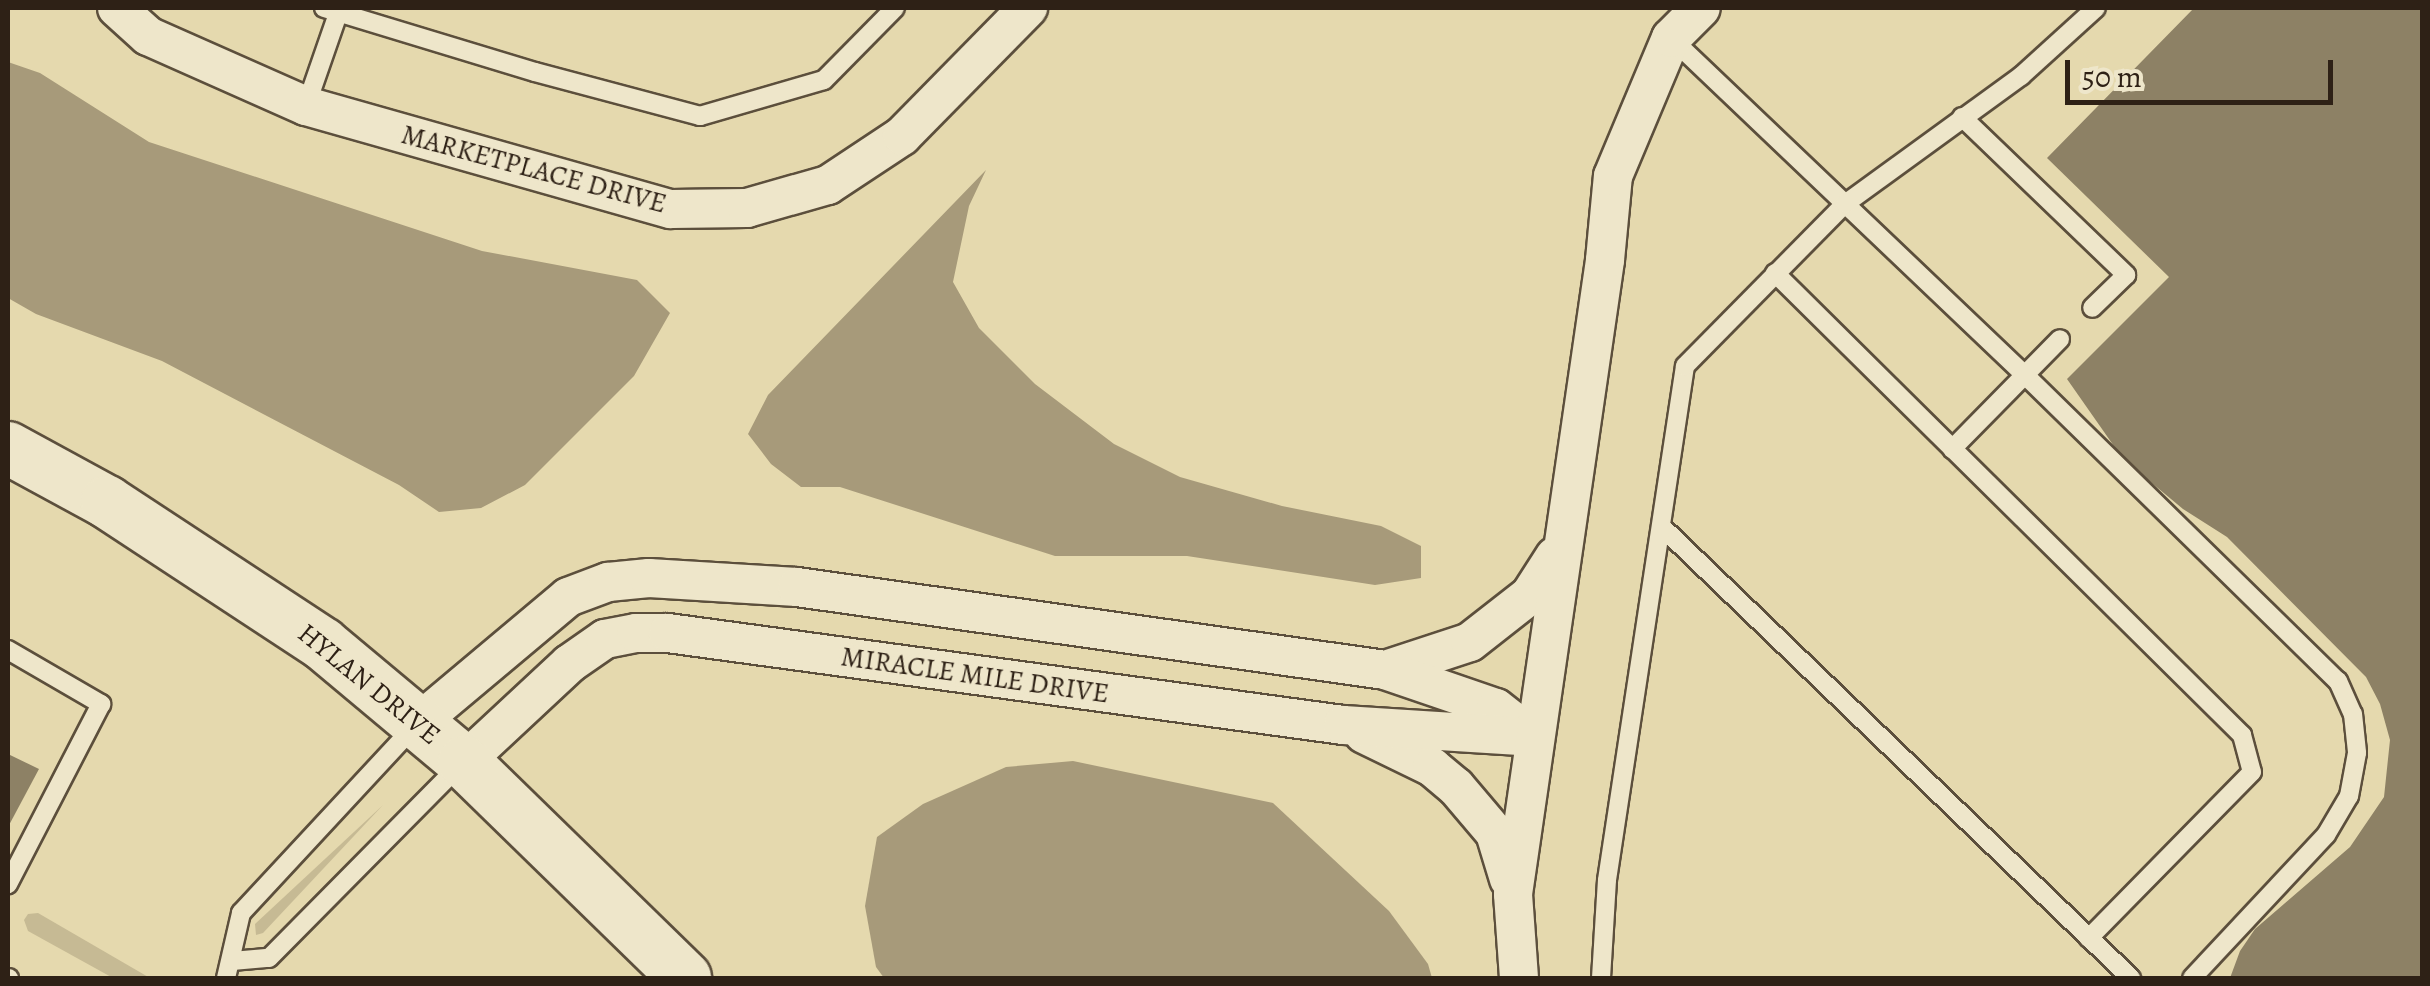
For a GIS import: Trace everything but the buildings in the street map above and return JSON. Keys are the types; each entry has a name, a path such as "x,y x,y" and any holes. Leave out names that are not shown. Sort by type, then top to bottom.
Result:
{"main road":[{"name":"HYLAN DRIVE","path":"8,448 107,502 220,572 323,644 464,762 685,978"}],"street":[{"name":"MARKETPLACE DRIVE","path":"117,8 148,36 306,106 671,208 747,208 828,186 902,136 1028,8"},
{"path":"1519,978 1513,894 1606,260 1613,176 1671,38 1701,8"},
{"path":"1385,670 1470,642 1504,619 1530,594 1562,544"},
{"path":"418,723 568,597 608,582 649,578 797,587 1385,670 1496,708 1533,737"},
{"name":"MIRACLE MILE DRIVE","path":"464,762 570,664 605,639 636,632 668,633 1344,725 1533,737"},
{"path":"1344,725 1432,766 1456,786 1495,833 1513,894"}],"lane":[{"path":"306,106 334,8 535,72 700,116 824,80 895,8"},
{"path":"1602,978 1607,880 1686,366 1845,204 2020,76 2096,8"},
{"path":"1671,38 2025,374 2338,681 2353,714 2358,753 2349,796 2326,835 2192,978"},
{"path":"1962,116 2126,275 2092,308"},
{"path":"1775,273 2242,735 2252,772 2088,938"},
{"path":"1952,448 2060,340"},
{"path":"1662,527 2131,978"},
{"path":"8,650 101,704 8,884"},
{"path":"418,723 241,913 229,970 269,958 464,762"}],"shaded area":[{"path":"8,62 40,73 149,142 482,251 637,280 670,313 634,376 525,485 481,508 439,512 399,485 162,361 36,314 8,298"},
{"path":"986,170 969,206 953,282 979,328 1035,384 1114,444 1180,477 1282,506 1381,526 1421,546 1421,578 1375,585 1187,556 1055,556 840,487 801,487 771,464 748,434 768,395"},
{"path":"1073,761 1273,803 1389,911 1428,964 1432,978 884,978 876,967 865,906 877,837 923,804 1006,767"},
{"path":"383,805 263,933 256,935 255,924"},
{"path":"38,913 150,978 113,978 28,931 24,920 28,914"}]}
